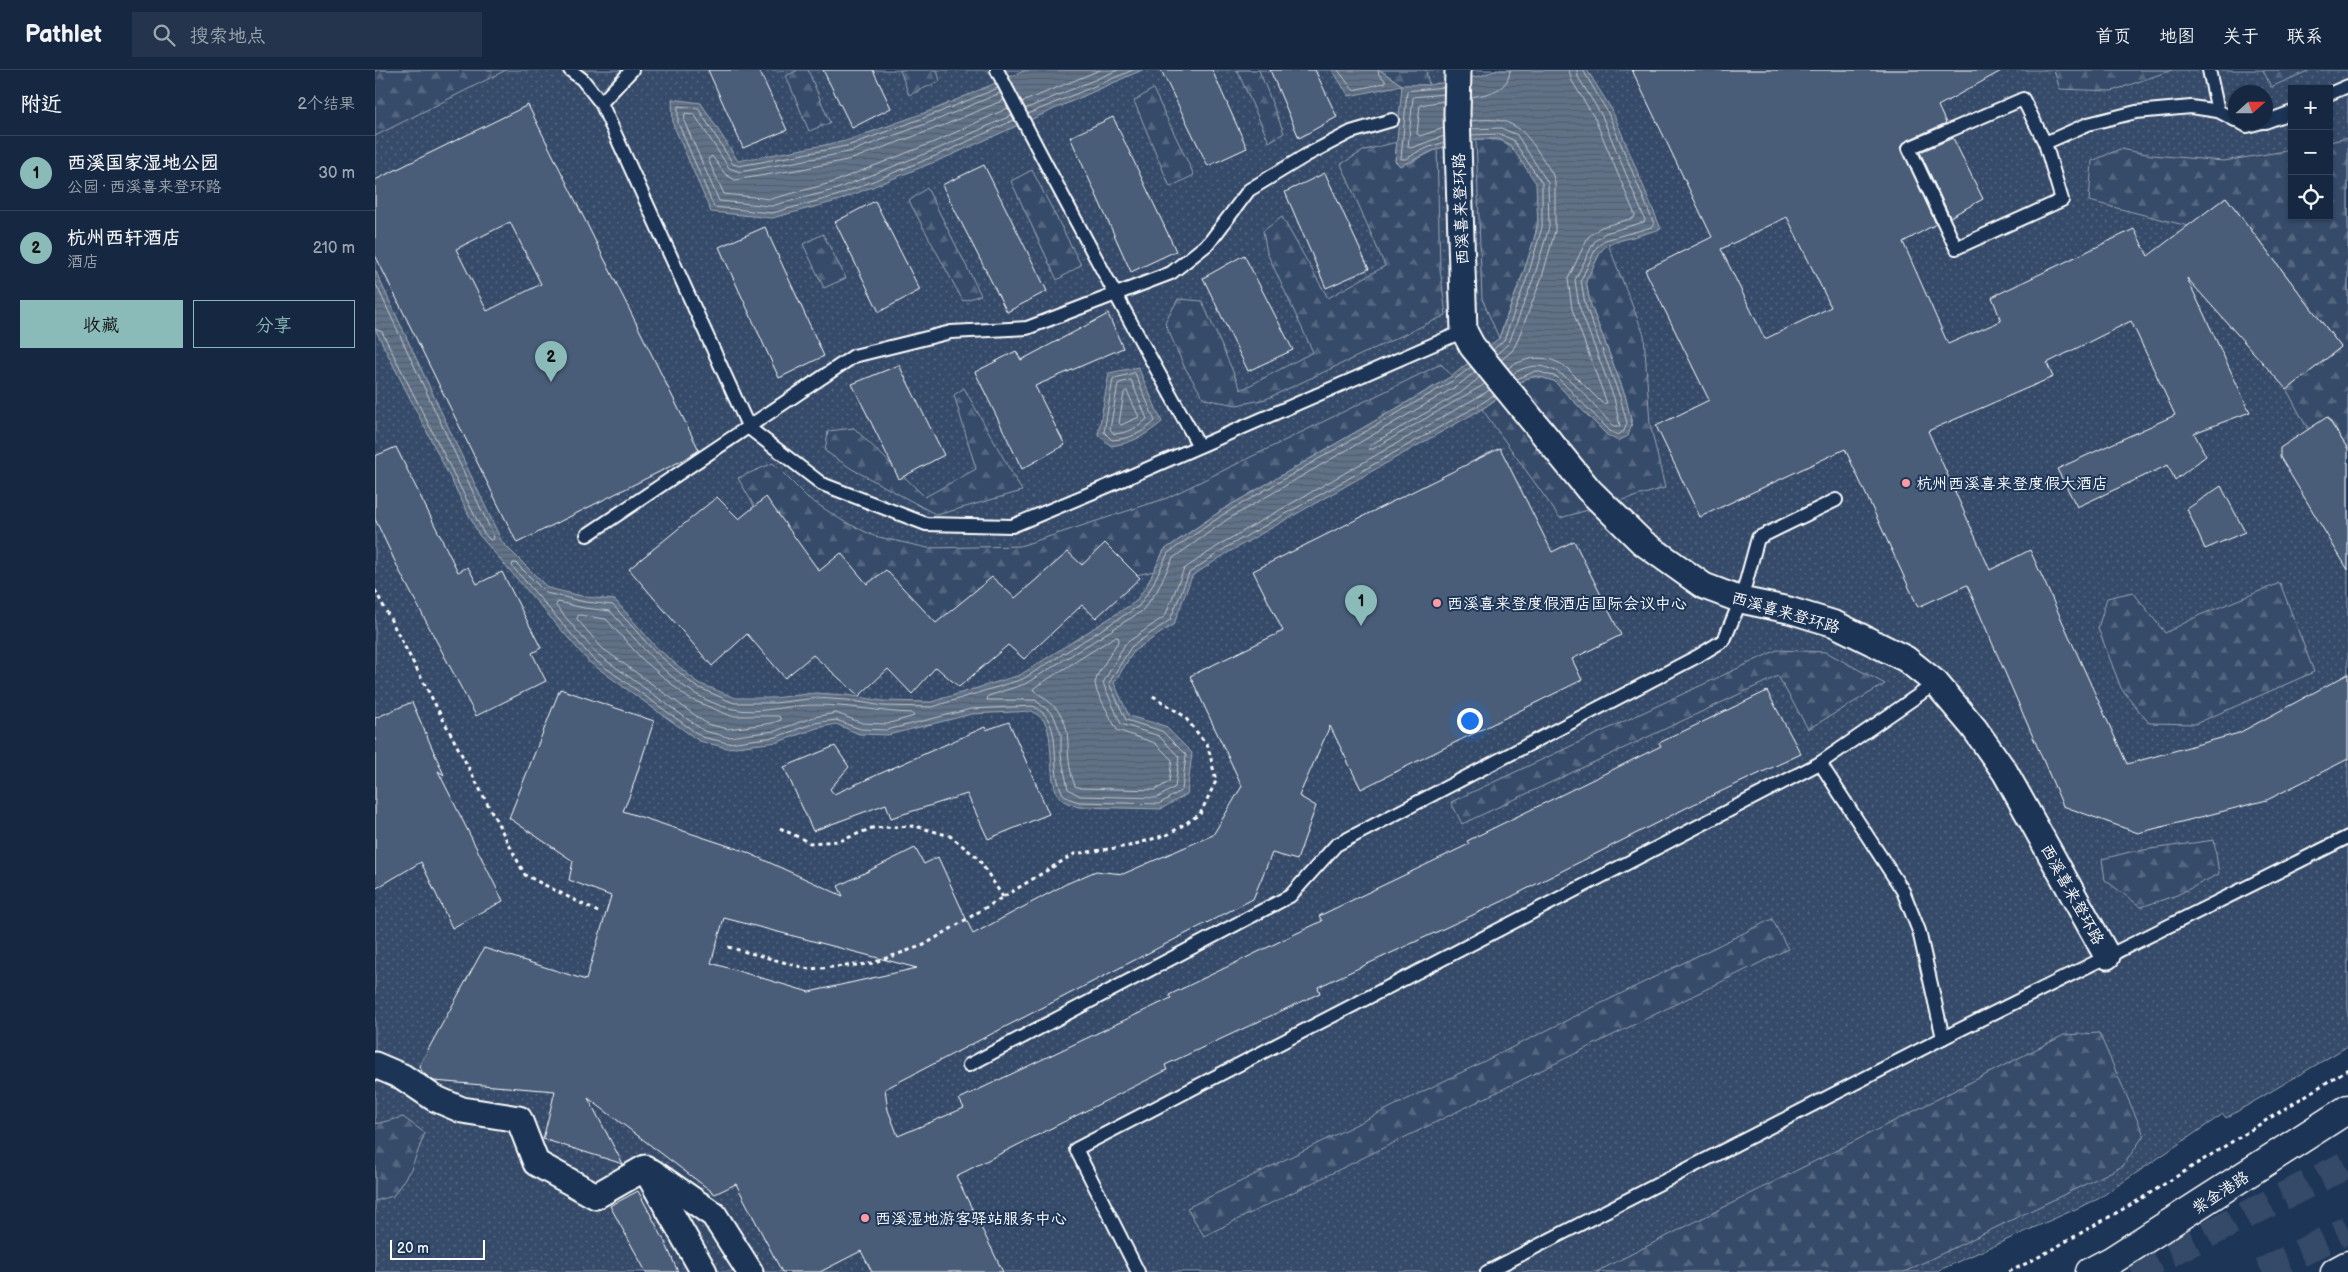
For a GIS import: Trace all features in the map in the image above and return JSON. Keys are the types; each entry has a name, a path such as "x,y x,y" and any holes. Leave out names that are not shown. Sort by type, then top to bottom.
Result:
{"main road":[{"name":"紫金港路","path":"2090,1272 2111,1261 2348,1109"},
{"path":"2335,1272 2348,1265"},
{"path":"2343,1272 2348,1270"}],"street":[{"name":"西溪喜来登环路","path":"1458,70 1457,114 1468,339 1522,410 1589,490 1642,542 1705,586 1741,600 1789,610 1835,624 1906,659 1936,683 1974,728 2005,772 2107,956"},
{"path":"375,1065 403,1077 435,1098 462,1110 519,1119 536,1163 596,1196 645,1168"},
{"path":"645,1168 704,1272"},
{"path":"645,1168 714,1216 750,1272"}],"lane":[{"path":"570,70 582,79 601,103 749,428 822,484 926,524 1012,526 1199,446 1468,339"},
{"path":"601,103 632,70"},
{"path":"2209,70 2218,111"},
{"path":"999,72 1026,129 1114,294 1199,446"},
{"path":"2333,92 2348,86"},
{"path":"2023,99 2045,144 2062,200 1956,248 1909,148 2023,99"},
{"path":"2045,144 2088,124 2136,112 2191,108 2218,111 2228,116"},
{"path":"2273,119 2288,113"},
{"path":"587,535 854,356 951,332 1027,328 1171,273 1209,243 1249,190 1305,156 1351,132 1392,120"},
{"path":"969,1065 1290,896 1336,845 1698,656 1724,640 1741,600 1757,538 1835,500"},
{"path":"1138,1272 1076,1149 1820,762 1936,683"},
{"path":"1820,762 1903,891 1919,931 1943,1038"},
{"path":"1487,1272 1943,1038 2348,837"}],"path":[{"path":"375,590 525,875 597,912"},
{"path":"728,947 809,969 869,964 924,946 1074,854 1129,846 1169,834 1200,814 1216,781 1208,746 1184,716 1150,694"},
{"path":"780,828 810,843 840,841 872,828 915,826 950,836 977,858 1003,897"},
{"path":"2009,1272 2139,1200 2348,1069"}],"green space":[{"path":"375,70 2348,70 2348,1046 2226,1118 2223,1114 2098,1199 1935,1272 375,1272"},
{"path":"375,70 506,70 375,136"},
{"path":"798,70 808,70 830,123 809,131 786,76"},
{"path":"900,70 937,70 940,81 909,95"},
{"path":"1237,70 1259,70 1284,133 1269,142"},
{"path":"1380,70 1426,70 1429,85 1402,85"},
{"path":"2054,70 2172,70 2112,91 2060,89"},
{"path":"2263,70 2310,70 2273,86 2270,85"},
{"path":"1153,89 1194,175 1170,187 1134,101"},
{"path":"2348,138 2348,449 2328,417 2308,430 2287,390 2341,347 2226,197 2188,226 2089,201 2092,161 2120,149 2152,155 2224,161 2288,151 2288,220 2333,220 2333,141"},
{"path":"1476,139 1498,140 1508,145 1531,173 1537,185 1539,204 1533,243 1499,338 1482,299"},
{"path":"1397,142 1395,161 1408,164 1437,149 1440,269 1446,315 1266,399 1237,405 1204,399 1184,366 1165,323 1178,299 1202,301 1241,390 1313,352 1267,253 1263,231 1282,217 1328,298 1385,266 1341,164 1365,150"},
{"path":"1032,170 1081,265 1057,280 1011,181"},
{"path":"927,188 981,295 963,301 909,201"},
{"path":"823,234 846,278 824,288 803,244"},
{"path":"1608,244 1644,335 1650,424 1665,488 1560,518 1482,409 1525,379 1536,376 1554,381 1607,435 1632,424 1625,395 1590,303 1586,281 1601,251"},
{"path":"1441,364 1452,376 1222,510 1164,550 1154,571 1079,588 923,642 835,592 765,525 738,478 773,463 808,498 843,521 874,536 928,548 1020,546 1167,498"},
{"path":"964,388 1022,491 937,515 852,469 825,451 828,431 854,428 925,497 976,469 954,395"},
{"path":"2280,583 2314,672 2195,724 2149,723 2121,688 2098,628 2107,598 2133,592 2165,633 2200,615"},
{"path":"1777,650 1826,652 1885,684 1808,729 1778,676 1462,824 1451,802"},
{"path":"2214,840 2219,874 2177,895 2141,907 2105,880 2102,859 2130,852"},
{"path":"1772,919 1788,949 1204,1236 1187,1208"},
{"path":"2099,1033 2144,1135 2123,1166 1904,1272 1596,1272 2064,1035"},
{"path":"403,1117 425,1133 411,1169 393,1196 375,1201 375,1124"}],"water":[{"path":"1026,70 1142,70 947,157 837,201 772,218 711,212 673,124 672,99 701,103 738,161 846,141 935,109"},
{"path":"1332,70 1380,70 1402,85 1349,96"},
{"path":"1498,70 1587,70 1612,110 1661,229 1608,244 1601,251 1586,281 1590,303 1625,395 1632,424 1628,436 1618,441 1607,435 1554,381 1536,376 1525,379 1482,409 1229,552 1192,576 1174,624 1134,651 1114,683 1129,716 1165,726 1192,753 1187,794 1161,809 1078,807 1061,799 1053,778 1047,728 1044,721 1032,711 972,714 888,735 859,734 836,724 817,728 778,742 727,748 699,741 589,662 479,535 375,329 375,270 502,542 548,588 586,597 615,600 655,646 698,683 736,698 774,698 815,693 847,695 883,701 931,702 1020,675 1135,602 1147,585 1164,550 1222,510 1452,376 1499,338 1524,271 1538,226 1536,183 1510,145 1500,139 1476,139 1437,149 1400,166 1395,161 1402,85 1429,85 1480,76"},
{"path":"1138,367 1162,422 1138,438 1111,446 1098,435 1109,373"}],"building":[{"path":"708,70 759,70 787,130 743,148"},
{"path":"823,70 873,70 891,108 852,128"},
{"path":"1161,70 1212,70 1247,148 1208,166"},
{"path":"1270,70 1315,70 1337,117 1299,138"},
{"name":"杭州西溪喜来登度假大酒店","path":"1632,70 2003,70 1938,106 1946,123 1906,141 1901,147 1936,224 1903,242 1948,344 2001,321 1992,297 2134,229 2148,256 2226,197 2341,347 2287,390 2187,278 2250,412 2194,433 2206,456 2175,480 2168,465 2077,507 2057,469 2175,415 2131,321 2047,363 2053,377 1928,431 1990,570 2030,550 2127,764 2239,733 2348,674 2348,759 2267,800 2138,833 2063,806 1967,585 1918,607 1845,449 1700,517 1656,426 1709,400 1645,270 1712,237","holes":["1787,217 1831,307 1765,339 1721,249"]},
{"path":"528,105 699,450 685,459 517,543 375,255 375,180","holes":["510,222 541,284 487,311 456,249"]},
{"path":"1113,117 1176,251 1131,272 1070,137"},
{"path":"1953,138 1983,199 1950,217 1920,152"},
{"path":"984,165 1047,291 1007,312 942,185"},
{"path":"1325,173 1369,269 1326,288 1285,192"},
{"path":"875,201 920,290 879,312 835,222"},
{"path":"765,227 824,356 779,378 719,247"},
{"path":"1244,255 1293,350 1248,371 1203,278"},
{"path":"1108,314 1123,348 1035,386 1065,445 1022,469 975,372 1016,351 1021,360"},
{"path":"899,365 944,455 899,479 852,384"},
{"path":"2327,417 2348,449 2348,570 2280,457 2280,448"},
{"path":"396,447 458,572 468,567 477,584 502,572 541,648 532,653 546,681 476,716 400,572 375,519 375,456"},
{"path":"1500,448 1552,552 1574,541 1621,635 1572,659 1582,680 1361,789 1330,726 1299,796 1316,806 1297,860 1272,853 1253,899 885,1089 888,1110 898,1136 964,1108 959,1099 1171,998 1169,995 1322,921 1319,916 1469,844 1467,841 1661,746 1659,743 1767,691 1801,754 1690,806 1503,901 1318,987 1320,993 1165,1065 1167,1070 956,1176 1003,1272 872,1272 861,1251 820,1272 782,1272 736,1184 715,1194 588,1098 623,1164 543,1139 555,1091 434,1081 423,1073 419,1066 484,948 586,980 611,896 569,880 573,861 509,818 560,689 654,721 623,811 744,851 843,896 838,886 915,848 924,864 938,857 973,934 1066,884 1096,871 1123,874 1213,835 1242,786 1190,676 1283,631 1253,571","holes":["724,918 917,968 809,992 711,963"]},
{"path":"2221,486 2245,532 2205,549 2187,509"},
{"path":"717,497 739,519 766,497 819,571 841,553 867,584 886,570 936,623 992,577 1015,598 1068,552 1082,565 1105,543 1140,578 1096,618 1082,605 1024,659 1008,645 959,687 936,667 912,694 888,669 859,696 813,655 785,678 747,634 712,666 629,569"},
{"path":"412,702 444,775 438,771 503,901 452,928 421,862 375,889 375,718"},
{"path":"1009,722 1049,814 988,839 967,794 891,818 886,804 813,831 784,767 835,746 849,767 830,789 834,794 985,727 986,730"},
{"path":"638,1191 665,1242 678,1272 646,1272 610,1206"}],"tunnel":[{"path":"2132,1272 2348,1164"},
{"path":"2262,1272 2348,1229"}],"place":[{"name":"杭州西轩酒店","path":"551,382"},
{"name":"杭州西溪喜来登度假大酒店","path":"1906,483"},
{"name":"西溪喜来登度假酒店国际会议中心","path":"1437,603"},
{"name":"西溪国家湿地公园","path":"1361,626"},
{"name":"西溪湿地游客驿站服务中心","path":"865,1218"}]}
